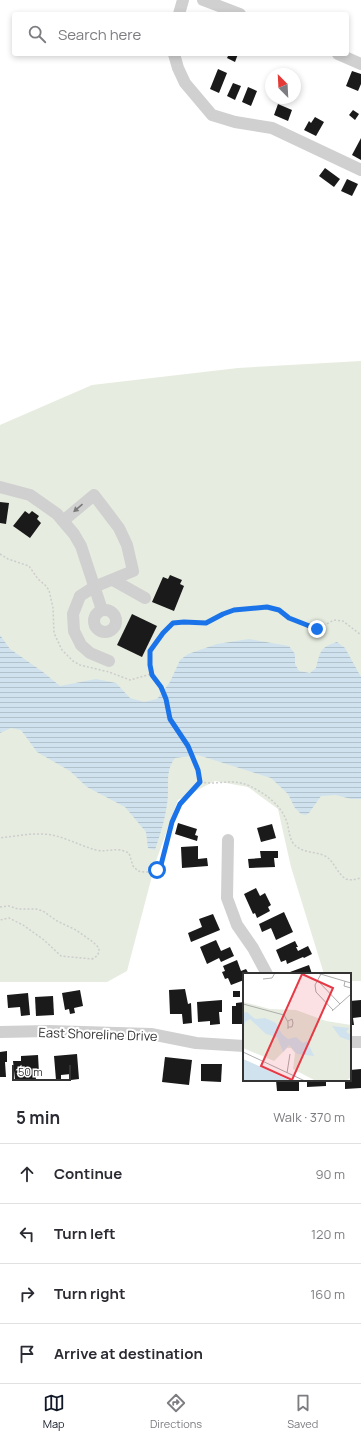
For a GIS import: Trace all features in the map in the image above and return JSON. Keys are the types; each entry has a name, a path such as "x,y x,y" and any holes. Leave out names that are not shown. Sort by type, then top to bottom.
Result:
{"street":[{"path":"180,12 183,0"},
{"path":"203,0 235,12"},
{"path":"175,56 185,83 212,115 235,122 272,128 361,170"},
{"path":"343,56 361,64"},
{"path":"0,487 30,495 57,514 74,534 81,546 102,610"},
{"path":"63,521 94,495 119,528 127,545 133,571 94,587 80,596 73,614 74,631 82,644 90,653 109,661"},
{"path":"113,580 145,598"},
{"path":"228,840 227,898 237,925 253,948 266,973"},
{"name":"East Shoreline Drive","path":"0,1032 49,1031 151,1034 196,1043 243,1046"}],"path":[{"path":"0,554 8,559 29,566 38,579 49,590 53,608 54,633 62,650 72,661 80,665 109,672 130,680 152,675"},
{"path":"200,782 198,770 188,746 170,719 166,699 161,687 152,675 150,665 150,651 163,633 173,623 206,623 234,610 267,607 279,610 289,618 317,629 334,620 343,621 361,635"},
{"path":"0,838 34,833 53,835 96,850 118,849 129,853 133,866 138,870 150,872 157,870 161,865 172,822 180,804 200,782 234,781 248,784 261,791 274,801 280,809 286,822 291,840 294,844 302,850 323,855 328,858 346,879 351,880 361,878"},
{"path":"0,907 9,906 18,909 36,909 43,911 57,921 76,930 93,942 99,948 99,953 92,959 62,956 44,940 23,926 9,918 0,920"}],"shaded area":[{"path":"361,361 361,981 351,981 351,973 324,973 291,867 278,809 248,787 215,781 178,800 156,861 127,971 107,982 0,982 0,425 92,385 238,368"}],"water":[{"path":"0,635 10,649 60,686 96,679 116,683 130,698 144,702 157,699 170,682 180,660 188,654 217,644 249,639 289,646 295,654 295,664 299,671 310,673 316,668 320,654 324,648 337,642 345,648 361,677 361,799 351,799 336,795 321,796 309,813 306,815 301,814 295,808 288,794 271,778 198,755 175,758 168,774 168,798 165,816 155,850 148,848 146,832 125,807 87,787 70,771 37,752 21,730 11,728 0,733"}],"building":[{"path":"228,56 237,56 235,62 227,58"},
{"path":"218,69 227,73 219,93 210,89"},
{"path":"352,71 361,74 361,84 358,91 346,86"},
{"path":"233,83 241,86 235,100 227,96"},
{"path":"248,87 257,91 251,106 242,102"},
{"path":"278,104 292,110 288,121 274,115"},
{"path":"353,110 359,114 355,120 349,115"},
{"path":"315,117 324,122 316,136 304,130 309,121 311,123"},
{"path":"361,138 361,160 352,155"},
{"path":"325,168 340,179 334,187 319,176"},
{"path":"347,179 358,184 352,196 341,191"},
{"path":"0,502 9,503 6,524 0,523"},
{"path":"25,511 29,514 32,511 39,516 37,519 41,523 30,538 13,526"},
{"path":"170,575 182,580 180,584 184,586 174,611 152,602 163,577 168,579"},
{"path":"132,614 157,626 142,657 117,645"},
{"path":"178,823 197,829 195,835 198,836 197,841 175,834"},
{"path":"272,824 276,838 261,842 257,828"},
{"path":"198,846 198,859 207,858 208,866 182,868 181,847"},
{"path":"260,851 278,851 278,858 274,858 275,867 249,868 248,859 261,858"},
{"path":"256,888 260,896 265,893 271,905 268,907 270,911 257,918 255,913 253,914 244,894"},
{"path":"284,912 293,932 276,940 271,928 262,932 259,924"},
{"path":"213,914 220,930 191,942 188,933 202,927 199,919"},
{"path":"216,940 221,951 230,947 234,956 221,962 219,958 207,964 200,947"},
{"path":"295,941 298,951 308,946 312,954 287,964 286,960 281,962 276,950"},
{"path":"237,960 241,971 246,969 248,973 243,973 243,980 231,985 228,978 225,979 222,972 225,971 223,966"},
{"path":"309,965 312,973 290,973"},
{"path":"185,989 188,1004 191,1003 192,1023 183,1024 182,1014 170,1014 169,990"},
{"path":"80,990 83,1006 74,1008 75,1013 70,1014 69,1009 65,1010 62,993"},
{"path":"233,991 240,991 240,997 233,997"},
{"path":"28,993 30,1015 21,1016 20,1007 8,1008 7,995"},
{"path":"53,996 54,1015 36,1016 35,997"},
{"path":"222,1000 222,1012 219,1012 220,1024 210,1025 210,1021 198,1022 197,1002"},
{"path":"361,1000 361,1017 353,1018 354,1025 351,1025 351,1001"},
{"path":"243,1002 243,1024 232,1024 232,1006 236,1006 236,1003"},
{"path":"7,1051 7,1062 5,1062 6,1077 0,1077 0,1052"},
{"path":"77,1054 79,1079 71,1080 71,1074 61,1075 61,1079 56,1080 54,1056"},
{"path":"38,1055 39,1073 35,1073 36,1079 15,1080 13,1061 21,1061 21,1056"},
{"path":"165,1057 192,1060 189,1085 162,1082"},
{"path":"201,1064 222,1064 221,1082 201,1081"},
{"path":"361,1069 361,1088 345,1089 345,1081 351,1081 351,1070"},
{"path":"276,1081 299,1081 299,1091 277,1091"},
{"path":"307,1081 326,1081 326,1086 307,1087"}],"route":[{"path":"157,870 161,865 172,822 180,804 200,782 198,770 188,746 170,719 166,706 166,699 156,678 152,675 150,651 163,633 173,623 206,623 234,610 267,607 279,610 289,618 317,629"}]}
